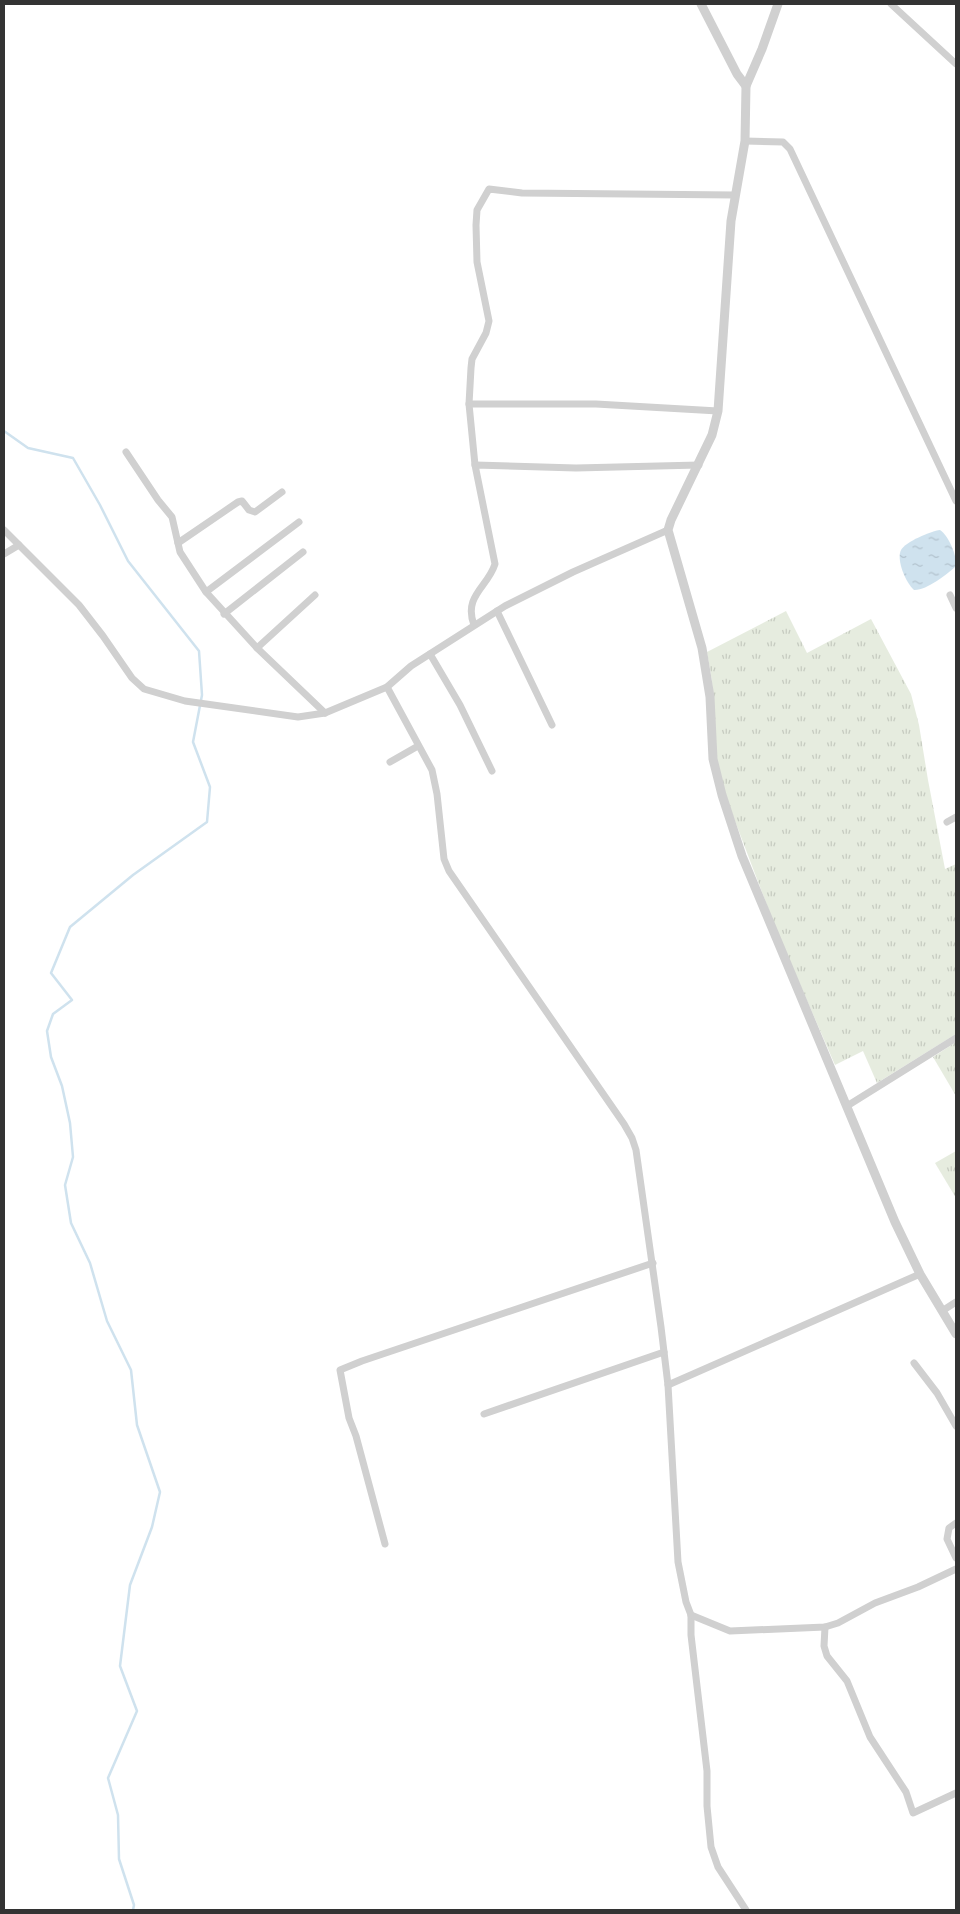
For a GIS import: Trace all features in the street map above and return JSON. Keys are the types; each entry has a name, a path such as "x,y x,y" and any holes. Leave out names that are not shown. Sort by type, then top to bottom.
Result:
{"street":[{"path":"702,4 737,74 746,86"},
{"path":"778,4 746,86 745,141 731,221 718,410 712,435 668,530 702,648 710,697 713,759 722,795 742,856 895,1222 920,1274 956,1334"},
{"path":"892,4 956,64"},
{"path":"745,141 783,142 790,149 956,501"},
{"path":"474,625 471,611 474,598 495,564 475,466 469,404 472,359 486,333 490,321 477,262 476,225 477,210 489,189 522,193 735,195"},
{"path":"469,404 596,404 718,410"},
{"path":"126,452 158,500 172,517 180,552 206,592 224,614 257,648 326,713"},
{"path":"475,466 576,468 699,464"},
{"path":"178,544 238,502 242,502 249,510 255,512 282,492"},
{"path":"206,592 300,522"},
{"path":"4,530 79,605 138,685 144,689 184,701 308,717 326,713 387,687 399,675 497,611 574,572 668,530"},
{"path":"4,554 20,545"},
{"path":"224,614 303,552"},
{"path":"257,648 315,595"},
{"path":"950,595 956,608"},
{"path":"497,611 552,725"},
{"path":"430,654 460,705 492,771"},
{"path":"387,687 432,770 435,780 444,859 449,871 632,1138 641,1181 653,1263 668,1385 678,1562 686,1602 691,1615 691,1635 707,1771 707,1806 711,1847 718,1867 746,1910"},
{"path":"390,762 418,746"},
{"path":"947,822 956,817"},
{"path":"847,1106 956,1038"},
{"path":"385,1544 356,1436 349,1418 340,1370 653,1263"},
{"path":"668,1385 920,1274"},
{"path":"942,1311 956,1302"},
{"path":"484,1414 664,1352"},
{"path":"914,1363 937,1393 956,1426"},
{"path":"956,1524 949,1528 947,1536 956,1558"},
{"path":"691,1615 730,1631 825,1627 875,1603 918,1587 956,1569"},
{"path":"825,1627 824,1646 828,1656 847,1682 870,1737 906,1792 913,1813 956,1793"}],"green space":[{"path":"786,611 807,653 871,619 911,694 919,725 945,869 956,864 956,1034 877,1083 863,1051 835,1065 776,929 724,792 717,767 712,681 707,652"},
{"path":"956,1042 956,1096 933,1057"},
{"path":"956,1151 956,1198 935,1163"}],"water":[{"path":"940,530 952,546 956,566 930,585 914,590 903,571 900,559 901,550 919,537"}],"waterway":[{"path":"4,431 28,448 73,458 100,505 128,561 199,651 202,695 193,742 210,787 207,822 133,875 70,927 51,973 72,1000 53,1014 47,1031 51,1057 62,1086 70,1123 73,1157 65,1185 71,1223 90,1263 107,1321 131,1370 137,1425 160,1492 152,1527 130,1585 120,1666 137,1711 108,1778 118,1815 119,1859 134,1905 133,1910"}]}
